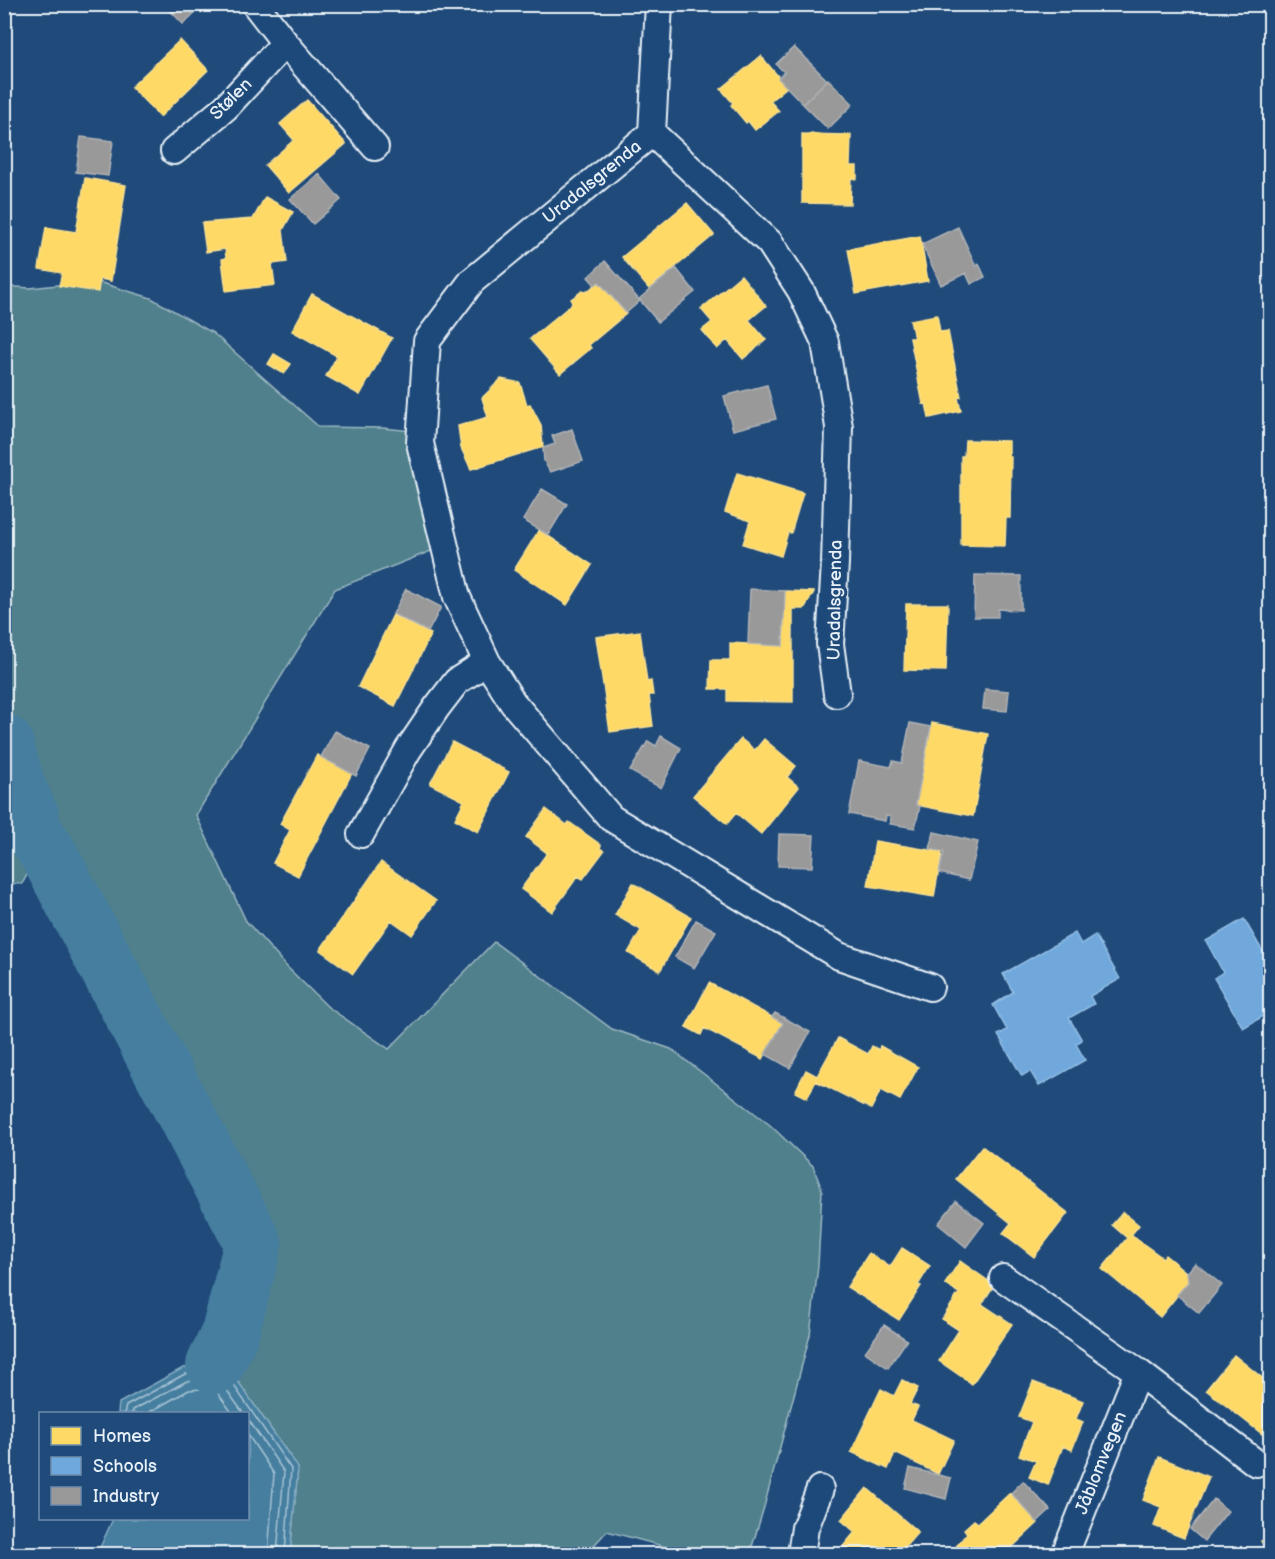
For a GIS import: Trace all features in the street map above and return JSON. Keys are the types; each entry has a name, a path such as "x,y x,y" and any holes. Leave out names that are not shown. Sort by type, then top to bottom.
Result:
{"street":[{"path":"255,4 285,43 375,147"},
{"path":"652,133 659,4"},
{"name":"Stølen","path":"174,151 226,107 285,43"},
{"name":"Uradalsgrenda","path":"837,694 830,644 839,427 825,342 801,291 770,243 652,133 472,281 427,341 420,443 457,597 487,662 513,703 611,818 839,956 930,987"},
{"path":"361,834 408,750 437,706 457,681 487,662"},
{"path":"1003,1278 1138,1372 1256,1463"},
{"name":"Jåblomvegen","path":"1065,1554 1138,1372"},
{"path":"801,1554 805,1528 820,1489"}],"green space":[{"path":"95,281 151,298 213,333 319,427 413,431 436,549 335,589 196,815 246,921 287,967 328,1007 389,1049 494,942 612,1029 671,1049 770,1125 813,1166 822,1190 818,1266 810,1335 751,1550 677,1550 607,1531 586,1554 290,1554 298,1468 226,1364 215,1365 230,1333 253,1243 49,856 27,875 22,884 5,883 4,286 30,288"}],"water":[{"path":"226,1364 298,1468 290,1554 97,1554 113,1520 249,1520 249,1412 118,1412 119,1403 183,1368"}],"building: Homes":[{"path":"180,40 208,70 160,117 131,87"},
{"path":"761,56 787,87 770,101 779,111 755,130 731,105 733,103 721,89"},
{"path":"307,100 346,144 289,193 265,165 294,140 280,124"},
{"path":"802,134 851,135 850,166 857,166 857,179 851,178 850,204 802,203"},
{"path":"85,178 126,185 111,281 100,279 98,292 59,286 62,273 39,269 46,227 76,232"},
{"path":"265,197 293,212 283,230 287,262 272,264 275,285 226,291 222,259 226,258 225,249 206,252 202,223 253,219"},
{"path":"687,203 714,235 649,289 622,257"},
{"path":"920,236 928,281 856,294 848,249"},
{"path":"741,275 766,306 749,320 766,340 743,359 727,340 717,349 702,330 712,322 701,309"},
{"path":"599,282 626,314 589,345 591,348 560,374 530,339 572,304 571,299 582,291 586,292"},
{"path":"312,294 392,338 360,395 326,376 337,356 292,331"},
{"path":"937,315 940,332 948,331 961,397 958,398 961,411 929,418 926,403 923,404 910,338 914,338 910,320"},
{"path":"274,354 291,364 284,374 268,364"},
{"path":"501,379 520,383 527,405 530,404 541,425 543,447 471,469 461,448 458,426 488,417 482,398"},
{"path":"965,440 1009,441 1010,518 1006,518 1005,546 961,545 961,456 964,456"},
{"path":"737,473 803,493 791,533 788,532 781,556 743,544 750,521 725,512"},
{"path":"539,530 592,565 567,605 514,570"},
{"path":"785,591 814,592 804,609 793,609 793,702 727,701 727,689 710,689 711,660 730,660 730,643 783,646"},
{"path":"906,604 948,604 946,671 904,670"},
{"path":"393,615 431,634 395,706 358,687"},
{"path":"640,631 647,682 651,681 653,695 649,695 653,726 610,732 596,637"},
{"path":"932,723 988,734 973,816 916,805"},
{"path":"741,739 755,750 764,739 796,766 787,777 799,787 761,834 736,813 727,824 693,796"},
{"path":"452,742 509,772 478,832 455,819 464,801 430,784"},
{"path":"317,755 352,773 298,876 273,863 290,830 280,824"},
{"path":"546,809 567,825 569,822 601,845 600,848 604,851 583,879 578,876 552,912 521,889 547,853 526,837"},
{"path":"875,841 942,852 934,897 868,886"},
{"path":"381,862 436,901 412,935 391,920 353,974 320,950"},
{"path":"633,883 691,917 660,971 628,953 641,930 615,915"},
{"path":"709,983 783,1023 763,1059 704,1028 701,1035 686,1027"},
{"path":"838,1038 868,1054 872,1046 879,1050 880,1046 918,1067 900,1100 881,1090 871,1109 816,1081 807,1098 795,1092 806,1070 817,1076"},
{"path":"982,1146 1068,1213 1034,1257 1003,1233 1011,1223 956,1179"},
{"path":"1123,1212 1139,1225 1131,1235 1163,1258 1165,1255 1187,1273 1188,1282 1160,1317 1102,1269 1127,1238 1112,1225"},
{"path":"902,1248 930,1266 918,1285 921,1286 899,1320 847,1287 869,1253 890,1267"},
{"path":"960,1261 994,1285 982,1304 1012,1324 972,1384 939,1361 959,1330 942,1319 959,1293 945,1284"},
{"path":"1234,1355 1270,1384 1270,1424 1262,1434 1206,1390"},
{"path":"902,1380 918,1388 910,1404 918,1407 912,1420 954,1440 938,1474 895,1453 888,1469 851,1452 881,1389 894,1396"},
{"path":"1033,1382 1083,1401 1076,1419 1083,1422 1072,1450 1063,1446 1048,1485 1029,1477 1036,1461 1019,1455 1032,1422 1019,1417"},
{"path":"1159,1457 1209,1477 1184,1538 1154,1526 1161,1507 1143,1500"},
{"path":"867,1488 918,1532 899,1554 847,1554 841,1549 855,1532 841,1520"},
{"path":"1010,1493 1038,1523 1005,1554 961,1554 955,1548 967,1533 964,1529 974,1520 978,1523"},
{"path":"1270,1536 1270,1554 1264,1554 1262,1550 1265,1548 1261,1541"}],"building: Schools":[{"path":"1244,919 1270,964 1270,1012 1243,1028 1214,978 1223,972 1206,941"},
{"path":"1075,933 1081,944 1095,935 1120,979 1090,996 1094,1004 1069,1018 1082,1040 1076,1044 1085,1060 1039,1086 1030,1071 1022,1076 998,1035 1007,1030 993,1005 1013,992 1003,974"}],"building: Industry":[{"path":"164,4 203,4 203,5 183,24"},
{"path":"794,47 827,80 803,104 778,78 784,72 776,64"},
{"path":"828,79 853,104 828,129 803,104"},
{"path":"81,137 113,141 108,176 76,172"},
{"path":"319,174 341,200 313,224 290,199"},
{"path":"958,227 976,266 979,264 985,277 971,284 966,273 941,285 922,244"},
{"path":"605,261 640,301 626,313 599,282 595,285 588,277"},
{"path":"676,268 695,292 658,322 639,299"},
{"path":"767,385 776,419 733,430 724,396"},
{"path":"572,429 583,461 550,472 544,461 543,448 555,444 552,436"},
{"path":"542,489 567,504 548,535 523,520"},
{"path":"975,575 1021,576 1021,610 998,609 998,617 974,617"},
{"path":"406,589 441,607 428,632 393,614"},
{"path":"750,589 785,591 783,646 748,644"},
{"path":"985,689 1009,691 1007,711 983,709"},
{"path":"910,723 931,727 916,805 920,806 915,828 890,824 891,817 886,816 885,821 849,814 859,761 891,767 893,761 902,763"},
{"path":"335,731 370,749 356,776 321,757"},
{"path":"661,736 681,748 661,788 630,771 648,741 656,746"},
{"path":"934,832 978,842 969,880 939,873 944,852 930,849"},
{"path":"779,834 814,835 812,867 778,866"},
{"path":"696,920 716,931 694,968 675,957"},
{"path":"775,1013 810,1032 790,1068 765,1054 783,1023 772,1017"},
{"path":"956,1201 984,1223 966,1247 938,1224"},
{"path":"1195,1263 1222,1285 1199,1313 1177,1295 1188,1282 1187,1273"},
{"path":"884,1325 907,1340 888,1368 865,1352"},
{"path":"910,1468 951,1478 946,1499 905,1488"},
{"path":"1023,1481 1050,1510 1037,1522 1011,1493"},
{"path":"1214,1499 1228,1511 1204,1541 1190,1529"}],"waterway":[{"path":"4,743 16,785 30,816 31,827 49,855 253,1243 230,1333 215,1365"}]}
